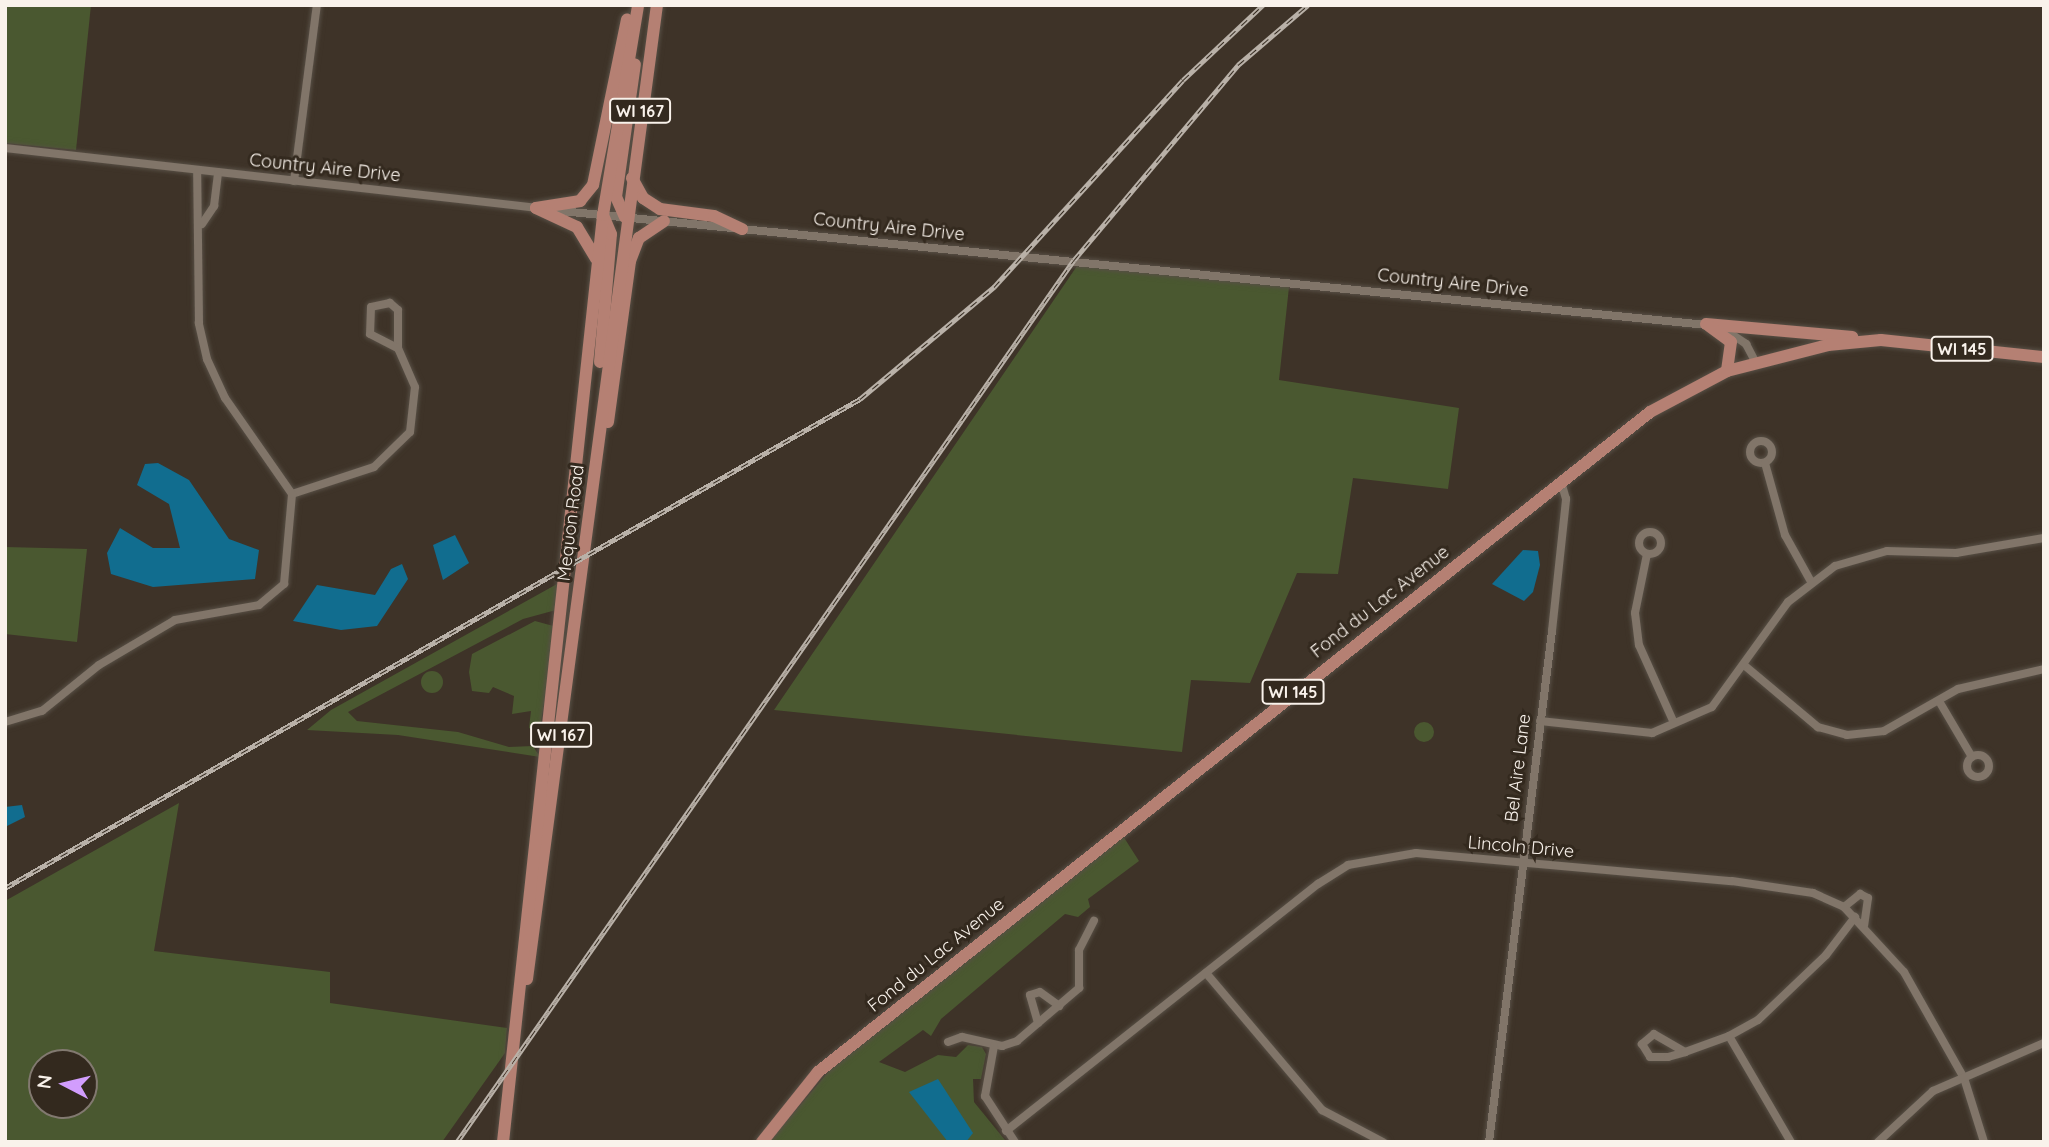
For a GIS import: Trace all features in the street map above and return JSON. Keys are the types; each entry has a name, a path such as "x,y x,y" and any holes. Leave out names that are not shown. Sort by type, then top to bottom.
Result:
{"main road":[{"name":"Mequon Road","path":"514,1044 596,456 631,173 657,5"},
{"name":"Mequon Road","path":"503,1142 603,215 635,7"},
{"path":"536,208 580,201 593,185 635,7"},
{"path":"625,217 616,197 635,7"},
{"path":"631,173 649,203 742,229"},
{"path":"536,208 583,232 597,269"},
{"path":"600,424 600,330 611,234 603,215"},
{"path":"596,456 613,394 632,254 639,238 664,221"},
{"path":"1706,324 1881,341"},
{"path":"1706,324 1731,342 1727,371"},
{"name":"Fond du Lac Avenue","path":"762,1142 818,1072 1650,412 1727,371 1755,361 1881,341 2044,357"}],"street":[{"path":"294,181 317,5"},
{"name":"Country Aire Drive","path":"5,148 603,215 1706,324 1735,334 1755,361"},
{"path":"5,722 42,711 110,657 175,620 259,605 284,584 292,494 225,398 207,359 199,323 202,224 197,170"},
{"path":"202,224 214,206 218,172"},
{"path":"292,494 374,467 410,432 415,387 398,348 398,310 390,303 371,307 370,334 398,348"},
{"path":"1765,463 1785,535 1810,580"},
{"name":"Bel Aire Lane","path":"1489,1142 1566,499 1561,482"},
{"path":"1540,721 1652,733 1712,707 1810,580 1876,553 1956,553 2044,538"},
{"path":"1647,554 1634,613 1639,645 1674,723"},
{"path":"1744,665 1818,727 1847,735 1884,731 1939,701 2000,675 2044,669"},
{"path":"1939,701 1972,757"},
{"name":"Lincoln Drive","path":"1006,1131 1348,864 1416,853 1732,881 1813,893 1844,907 1864,925 1904,972 1964,1078 1984,1142"},
{"path":"1844,907 1860,894 1868,898 1864,925"},
{"path":"1685,1052 1654,1034 1642,1044 1650,1057 1685,1052 1729,1036 1798,984 1855,917"},
{"path":"948,1042 962,1037 994,1046 1017,1041 1079,988 1079,950 1094,921"},
{"path":"1206,973 1322,1111 1383,1142"},
{"path":"1038,1023 1030,995 1040,992 1059,1006"},
{"path":"1729,1036 1791,1142"},
{"path":"1878,1142 1905,1110 1964,1078 2044,1043"},
{"path":"994,1046 985,1096 1015,1142"}],"green space":[{"path":"5,5 91,5 76,150 5,143"},
{"path":"1077,266 1289,287 1279,380 1459,408 1448,489 1353,478 1338,574 1297,573 1250,683 1191,680 1182,752 774,710"},
{"path":"5,547 87,549 77,642 5,634"},
{"path":"557,584 556,610 523,619 348,712 357,721 458,732 509,747 533,746 540,757 398,735 307,730 331,710"},
{"path":"535,621 557,627 539,733 529,728 531,711 512,714 514,696 493,687 489,693 472,691 469,672 472,654"},
{"path":"432,671 440,674 443,682 440,690 432,693 424,690 421,682 424,674"},
{"path":"1424,722 1431,725 1434,732 1431,739 1424,742 1417,739 1414,732 1417,725"},
{"path":"179,803 154,951 330,972 330,1003 507,1028 505,1053 442,1142 5,1142 5,901"},
{"path":"1123,836 1139,861 1088,899 1090,907 1078,917 1065,914 941,1019 931,1036 923,1030 879,1062 905,1072 938,1055 956,1057 968,1045 982,1047 986,1054 981,1079 973,1079 974,1102 1005,1140 769,1142 835,1064"}],"water":[{"path":"158,463 189,480 229,539 259,550 255,579 153,587 111,574 107,553 120,528 153,548 180,548 169,504 137,485 145,464"},
{"path":"455,535 469,563 443,580 433,545"},
{"path":"1523,550 1538,551 1540,565 1533,592 1524,601 1492,584"},
{"path":"402,564 408,579 377,626 341,630 293,621 317,585 375,595 391,569"},
{"path":"22,805 25,817 5,827 5,807"},
{"path":"938,1079 973,1133 966,1142 948,1142 909,1092"}],"railway":[{"path":"5,888 860,399 994,287 1183,80 1263,5"},
{"path":"457,1142 1074,260 1238,65 1308,5"}]}
